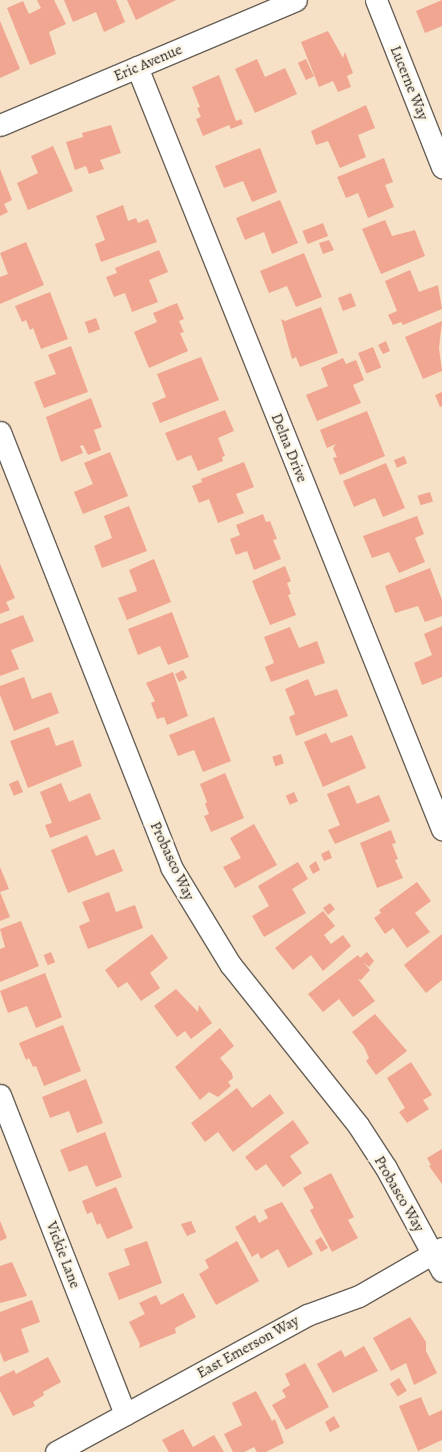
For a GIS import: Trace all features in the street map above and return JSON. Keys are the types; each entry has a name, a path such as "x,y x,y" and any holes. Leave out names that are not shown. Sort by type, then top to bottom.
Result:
{"street":[{"name":"Eric Avenue","path":"0,126 296,0"},
{"name":"Lucerne Way","path":"376,0 442,167"},
{"name":"Delna Drive","path":"137,67 442,829"},
{"name":"Probasco Way","path":"0,432 171,867 230,964 358,1124 439,1257"},
{"name":"Vickie Lane","path":"0,1096 125,1414"},
{"name":"East Emerson Way","path":"56,1452 307,1315 359,1296 439,1257"}],"building":[{"path":"37,0 54,0 66,24 49,32 56,54 30,65 7,8 23,1 29,14 41,8"},
{"path":"64,0 116,0 125,22 104,32 96,12 73,22"},
{"path":"127,0 176,0 136,20"},
{"path":"442,0 442,26 425,33 416,11"},
{"path":"0,21 20,69 0,78"},
{"path":"328,31 343,58 345,52 353,73 347,76 351,87 338,92 333,81 319,87 301,42"},
{"path":"257,59 265,77 285,68 297,94 255,113 235,69"},
{"path":"306,59 314,76 306,80 298,63"},
{"path":"219,75 236,121 241,119 243,124 231,129 229,125 203,136 196,119 201,117 197,108 200,107 192,87"},
{"path":"366,105 375,128 358,135 366,157 340,168 328,141 316,145 311,131"},
{"path":"111,125 121,153 100,160 104,169 89,174 86,166 75,170 66,142 83,137 82,133"},
{"path":"53,146 73,191 28,210 17,183 38,173 31,156"},
{"path":"260,148 277,192 252,202 243,181 224,188 215,166"},
{"path":"384,158 393,182 385,185 394,207 368,218 358,193 346,198 337,177"},
{"path":"0,169 12,200 4,204 8,212 0,216"},
{"path":"280,200 298,243 272,254 264,232 245,240 236,218"},
{"path":"123,205 128,221 136,218 138,223 148,219 157,242 101,262 95,244 105,240 96,216"},
{"path":"385,220 392,236 415,230 425,256 381,274 362,229"},
{"path":"323,223 328,236 307,244 302,231"},
{"path":"329,240 334,250 323,254 319,243"},
{"path":"26,242 44,285 0,304 0,277 8,274 0,253"},
{"path":"159,250 168,272 149,280 158,302 132,312 125,293 114,297 106,277 117,273 115,268"},
{"path":"304,253 322,297 296,307 287,286 269,293 260,271"},
{"path":"410,270 419,292 438,285 442,309 403,325 401,322 393,325 388,315 397,311 385,281"},
{"path":"50,292 68,339 41,349 33,328 30,330 26,320 22,322 15,306"},
{"path":"351,293 356,306 343,311 338,298"},
{"path":"177,303 184,319 179,321 184,332 180,333 188,351 149,368 134,332 157,322 153,313"},
{"path":"321,307 338,353 300,367 296,357 292,359 281,319 285,321"},
{"path":"96,318 100,329 89,333 85,322"},
{"path":"442,321 439,348 442,371 423,379 405,337"},
{"path":"386,341 390,351 383,354 378,345"},
{"path":"71,346 88,392 44,408 34,382 56,374 48,355"},
{"path":"373,347 381,367 366,373 358,353"},
{"path":"201,357 219,400 160,423 152,403 166,397 157,374"},
{"path":"343,358 346,364 356,360 364,380 353,385 361,403 317,421 306,395 328,386 321,368"},
{"path":"442,392 442,406 440,407 435,395"},
{"path":"91,398 102,427 94,430 101,450 88,455 83,445 80,446 83,453 61,462 46,417"},
{"path":"225,410 234,431 218,438 225,456 222,457 223,461 198,471 191,455 177,461 165,433"},
{"path":"367,411 385,456 340,475 333,458 337,457 333,448 336,444 327,448 320,430"},
{"path":"110,452 128,496 83,514 74,492 93,484 84,463"},
{"path":"404,456 407,463 397,468 394,460"},
{"path":"244,462 254,487 236,494 244,513 218,523 209,499 199,503 192,486 202,482 201,479"},
{"path":"386,463 405,508 383,517 375,498 354,507 343,481"},
{"path":"430,492 433,502 420,505 418,496"},
{"path":"129,506 147,551 102,568 94,546 112,538 104,516"},
{"path":"263,514 266,522 270,521 277,539 273,540 281,559 254,570 247,551 236,555 230,539 240,535 236,525"},
{"path":"417,516 424,534 415,538 425,562 399,573 389,552 372,558 363,536"},
{"path":"154,559 171,602 127,620 118,598 137,591 129,570"},
{"path":"0,564 15,598 6,602 10,610 0,614"},
{"path":"285,566 291,581 287,583 291,594 288,595 296,615 270,625 252,581"},
{"path":"430,568 442,600 442,616 425,622 418,606 395,613 385,586"},
{"path":"172,612 189,657 168,665 160,646 138,655 128,629"},
{"path":"23,615 34,641 11,650 19,669 0,676 0,624"},
{"path":"442,626 442,677 422,685 414,663 432,655 424,634"},
{"path":"290,627 299,648 317,641 325,663 271,682 265,667 274,663 264,637"},
{"path":"183,670 187,678 179,682 175,674"},
{"path":"173,672 188,716 167,725 164,717 157,719 151,703 155,701 146,683"},
{"path":"24,677 32,699 51,692 59,713 14,731 0,695 0,686"},
{"path":"308,679 315,696 337,689 348,716 296,736 289,717 295,714 285,689"},
{"path":"214,717 231,761 203,772 194,750 178,756 169,735"},
{"path":"49,727 56,746 73,740 82,766 28,788 10,741"},
{"path":"326,733 331,743 352,735 366,768 323,787 304,742"},
{"path":"281,754 284,764 275,766 272,757"},
{"path":"225,773 244,818 211,832 204,816 209,814 205,804 207,802 200,784"},
{"path":"18,780 23,792 14,796 9,784"},
{"path":"61,783 69,802 90,793 101,819 50,838 45,825 52,823 40,792"},
{"path":"349,785 357,804 379,795 390,821 335,844 328,830 340,825 327,794"},
{"path":"294,792 298,801 290,805 286,796"},
{"path":"254,824 277,865 235,888 223,867 241,858 230,838"},
{"path":"391,830 396,843 392,844 398,859 395,860 403,878 377,888 360,843"},
{"path":"87,835 96,856 114,849 123,871 68,893 51,850"},
{"path":"329,850 332,858 324,861 321,854"},
{"path":"316,861 320,870 313,874 309,866"},
{"path":"298,862 308,879 292,889 306,913 264,937 252,916 269,906 258,886"},
{"path":"0,867 9,889 0,892"},
{"path":"417,882 431,901 415,913 430,932 407,948 393,928 385,934 374,918 381,913 379,910"},
{"path":"0,892 10,917 0,921"},
{"path":"109,892 116,912 135,905 143,928 88,949 79,926 90,921 82,902"},
{"path":"330,903 335,909 328,915 323,908"},
{"path":"323,911 335,926 324,935 331,944 343,935 351,946 323,971 311,955 293,970 275,948"},
{"path":"21,921 39,966 0,982 0,949 5,947 0,929"},
{"path":"152,934 168,958 150,973 160,988 141,1001 127,982 118,988 105,970"},
{"path":"442,934 442,980 426,993 404,965"},
{"path":"51,952 55,962 48,965 44,955"},
{"path":"367,952 374,961 369,967 363,962 370,970 361,980 358,979 375,1001 353,1017 339,999 323,1012 308,994 358,955 360,958"},
{"path":"45,973 62,1017 36,1028 27,1006 8,1013 0,991"},
{"path":"176,989 198,1012 199,1005 212,1023 191,1039 185,1031 177,1037 154,1006"},
{"path":"375,1014 407,1051 376,1075 366,1061 369,1058 364,1047 352,1032"},
{"path":"63,1025 81,1071 44,1086 36,1066 33,1067 29,1058 26,1060 19,1043"},
{"path":"220,1028 234,1046 220,1058 232,1073 233,1078 228,1082 231,1086 218,1097 209,1092 200,1100 175,1067"},
{"path":"411,1062 432,1095 423,1100 429,1109 407,1123 399,1112 405,1108 387,1078"},
{"path":"86,1079 103,1123 77,1133 69,1111 50,1118 42,1097"},
{"path":"237,1088 252,1108 270,1094 284,1113 233,1152 218,1132 205,1142 191,1123"},
{"path":"293,1120 309,1143 290,1156 302,1173 283,1187 266,1164 256,1171 245,1157"},
{"path":"105,1132 122,1177 96,1187 87,1165 69,1172 60,1150"},
{"path":"442,1149 442,1184 429,1166 431,1165 427,1158"},
{"path":"331,1173 354,1217 348,1220 358,1238 332,1252 310,1210 314,1208 303,1188"},
{"path":"116,1187 133,1228 107,1239 100,1223 97,1225 92,1212 87,1214 82,1201"},
{"path":"282,1202 313,1254 288,1268 278,1249 261,1259 258,1253 252,1257 235,1227 255,1215 259,1223 268,1218 264,1210"},
{"path":"0,1221 7,1238 0,1241"},
{"path":"191,1221 196,1232 187,1236 181,1224"},
{"path":"321,1237 328,1248 321,1252 315,1241"},
{"path":"147,1241 162,1283 119,1300 108,1273 130,1265 124,1249"},
{"path":"237,1241 259,1281 216,1305 199,1274 209,1268 205,1260"},
{"path":"12,1262 27,1296 0,1303 0,1266"},
{"path":"183,1293 196,1317 175,1328 176,1333 139,1348 140,1344 129,1322 145,1314 139,1303 156,1295 161,1305"},
{"path":"32,1300 40,1322 21,1329 29,1352 4,1362 0,1352 0,1312"},
{"path":"410,1317 426,1342 426,1351 437,1373 414,1385 406,1363 391,1371 373,1338"},
{"path":"364,1346 378,1371 333,1393 317,1364 341,1350 345,1357"},
{"path":"48,1357 61,1382 43,1392 44,1395 33,1402 35,1406 13,1416 0,1391 0,1377 14,1370 16,1374"},
{"path":"305,1363 329,1407 286,1430 272,1405 286,1397 282,1390 290,1385 285,1374"},
{"path":"399,1378 407,1391 398,1397 390,1384"},
{"path":"256,1391 272,1421 275,1419 284,1443 266,1452 257,1452 254,1447 244,1452 233,1452 224,1434 242,1425 232,1403"},
{"path":"421,1397 429,1416 442,1410 442,1440 418,1451 399,1406"},
{"path":"334,1416 340,1427 330,1432 325,1422"},
{"path":"183,1429 193,1447 214,1435 224,1452 169,1452 162,1440"}]}
